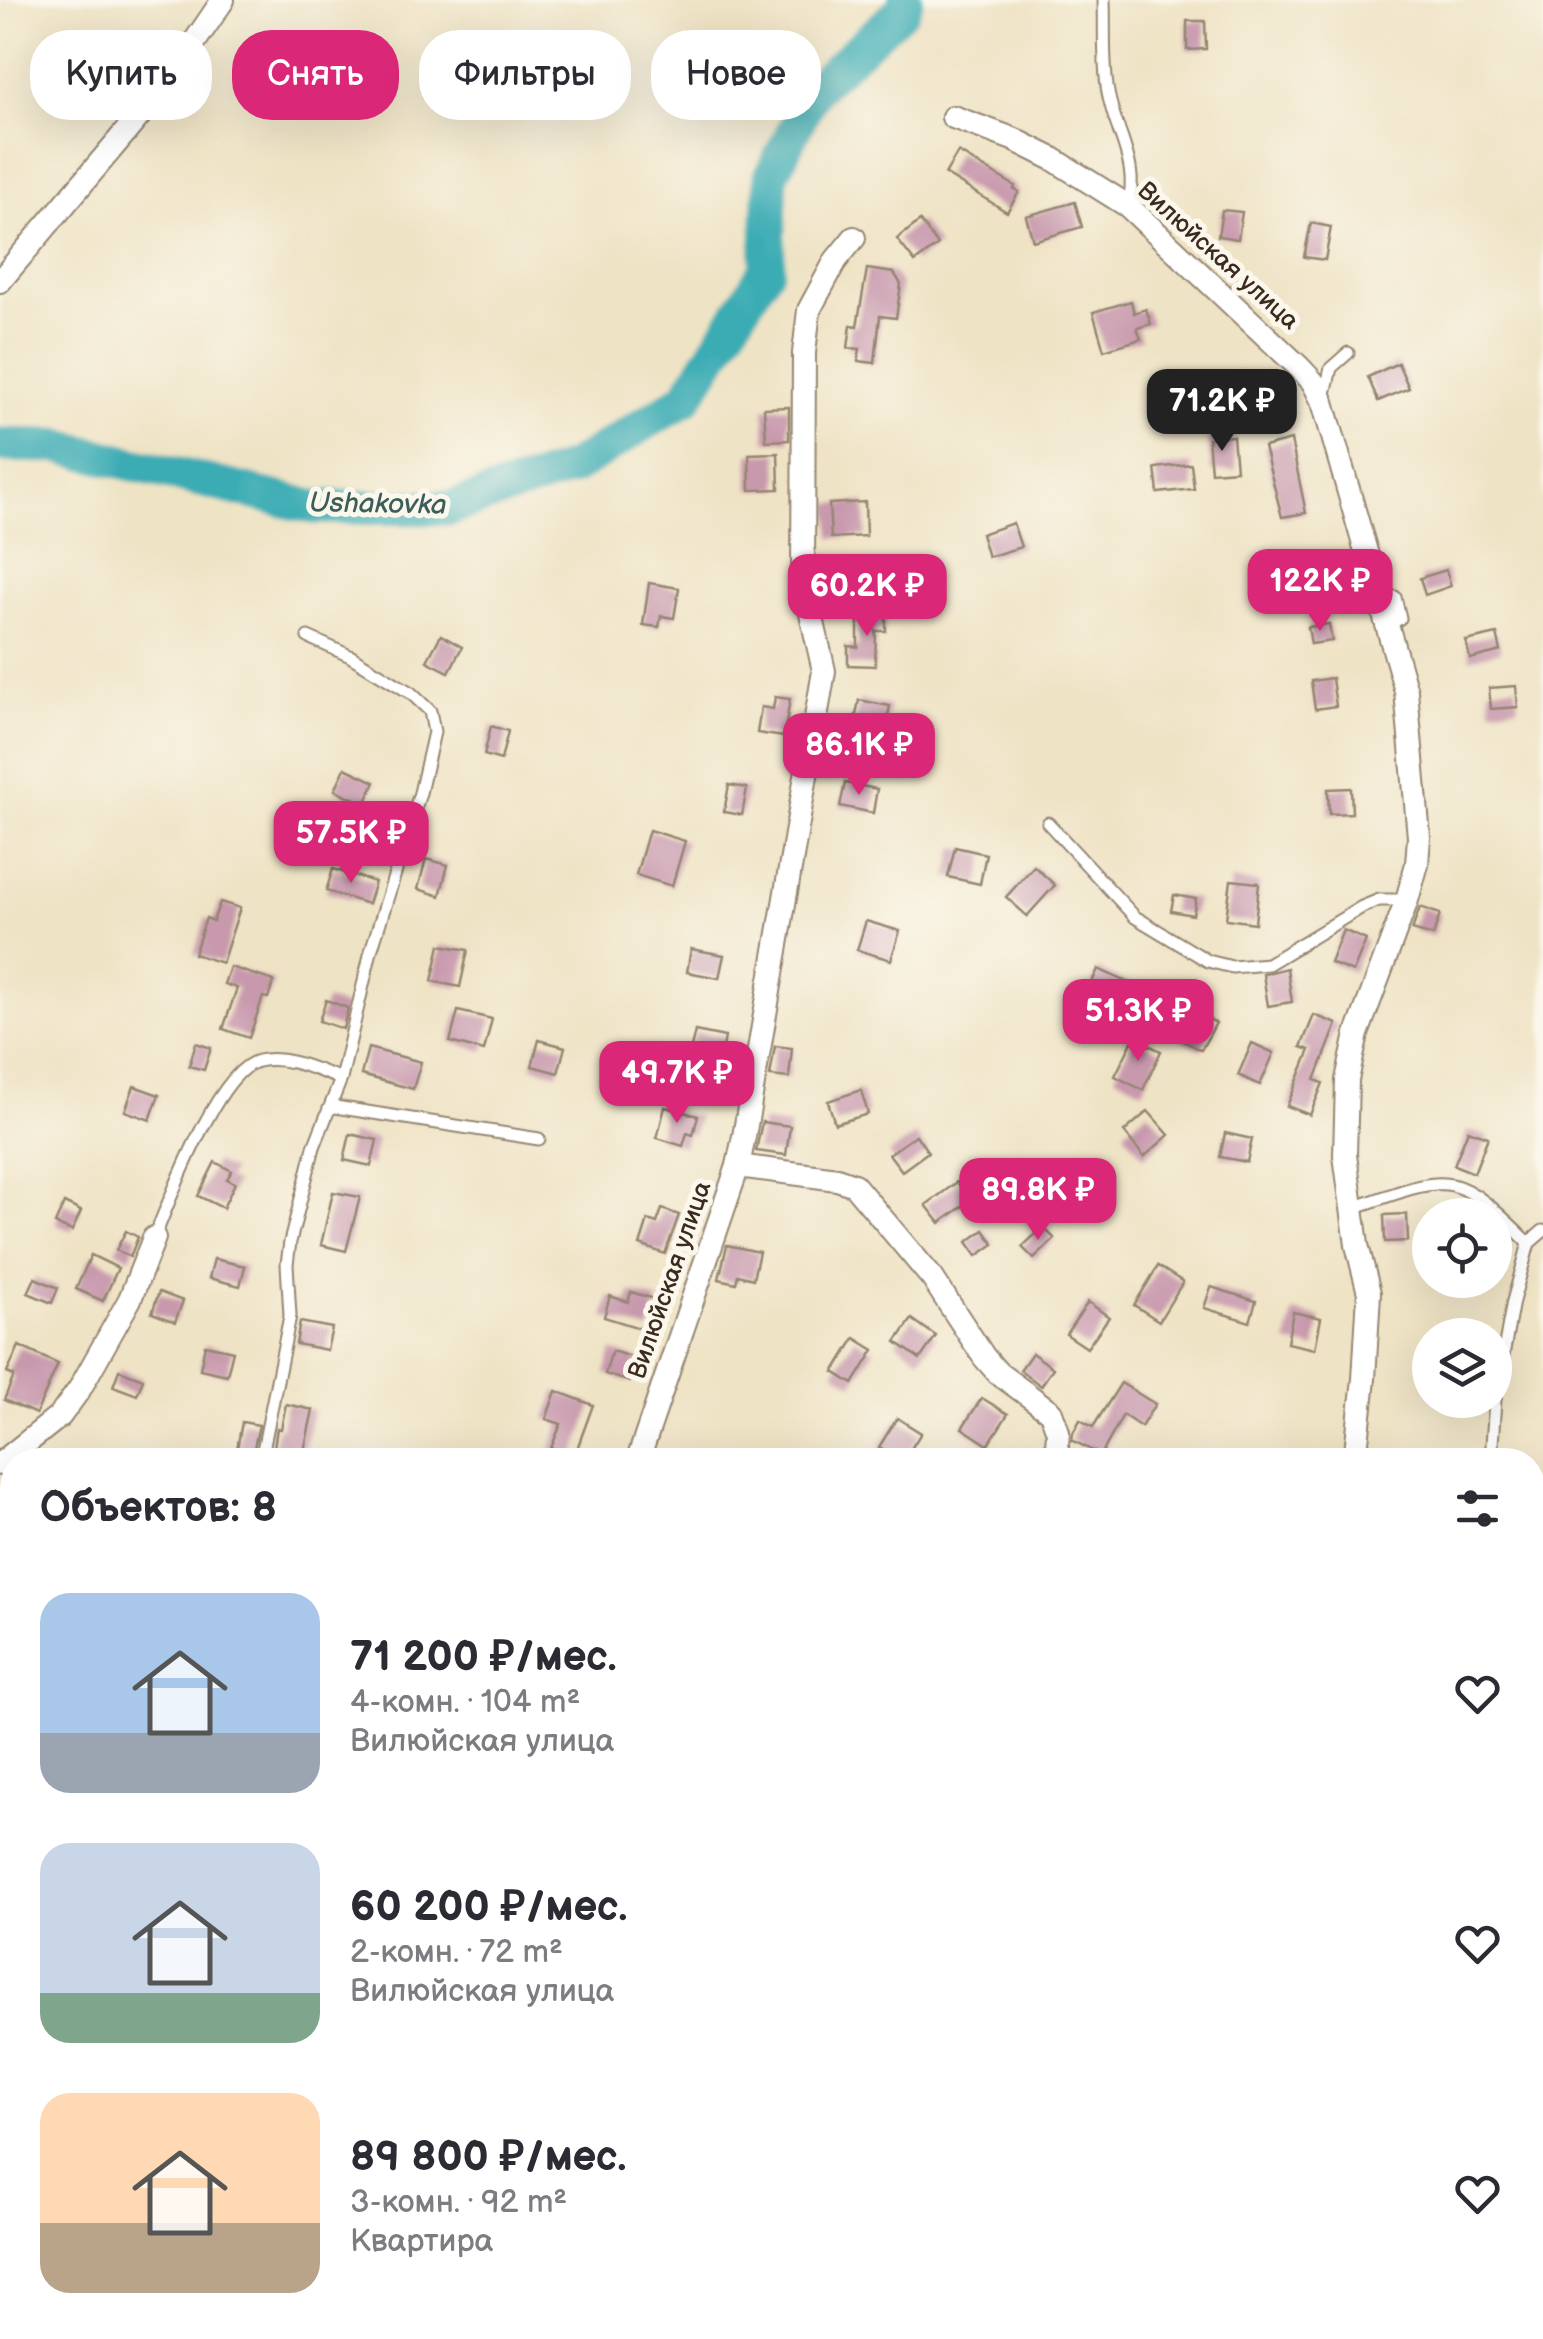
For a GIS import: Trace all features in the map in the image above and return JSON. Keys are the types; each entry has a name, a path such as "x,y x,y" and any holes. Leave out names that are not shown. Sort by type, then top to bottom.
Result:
{"street":[{"path":"0,281 166,84 224,0"},
{"name":"Вилюйская улица","path":"953,117 1053,159 1128,206 1300,368 1324,402 1406,691 1420,837 1407,900 1350,1060 1345,1155 1357,1244 1369,1292 1356,1448"},
{"name":"Вилюйская улица","path":"642,1448 738,1166 824,670 803,578 804,353 808,310 836,260 854,238"},
{"path":"738,1166 837,1179 854,1185 933,1280 984,1358 998,1373 1052,1412 1058,1432 1057,1448"},
{"path":"20,1448 60,1416 79,1390 130,1298 154,1238"}],"lane":[{"path":"1104,0 1106,84 1133,169 1128,206"},
{"path":"1324,402 1331,368 1348,353"},
{"path":"1388,626 1400,618 1396,597"},
{"path":"263,1448 290,1316 286,1264 290,1242 314,1147 340,1078 371,952 420,792 434,732 430,711 411,693 350,656 308,637"},
{"path":"1048,823 1134,917 1208,961 1232,967 1268,964 1362,907 1379,900 1407,900"},
{"path":"154,1238 196,1138 226,1090 254,1062 286,1059 340,1078"},
{"path":"328,1110 335,1107 539,1139"},
{"path":"1353,1208 1420,1185 1448,1182 1492,1207 1529,1242"},
{"path":"1510,1318 1529,1242 1543,1230"},
{"path":"1492,1448 1494,1418"}],"building":[{"path":"1187,21 1205,21 1206,49 1187,50"},
{"path":"958,152 1015,186 1019,192 1007,212 945,174"},
{"path":"1075,202 1082,227 1033,241 1026,216"},
{"path":"1222,210 1242,212 1238,239 1218,236"},
{"path":"920,221 938,245 915,262 897,239"},
{"path":"1311,223 1331,227 1325,260 1304,257"},
{"path":"867,269 894,273 901,284 896,318 880,316 875,363 858,361 860,349 848,348 851,325 857,326"},
{"path":"1131,301 1134,313 1146,309 1151,324 1137,328 1141,339 1104,350 1093,312"},
{"path":"1398,363 1409,388 1378,401 1368,377"},
{"path":"789,407 789,440 766,441 764,408"},
{"path":"1233,436 1236,470 1211,472 1208,438"},
{"path":"1291,440 1306,513 1282,517 1264,447"},
{"path":"778,453 779,489 750,490 749,454"},
{"path":"1191,464 1194,489 1158,493 1155,468"},
{"path":"865,502 866,536 831,538 829,504"},
{"path":"1013,523 1021,547 988,557 981,534"},
{"path":"1446,570 1451,586 1425,595 1420,578"},
{"path":"649,583 679,588 674,618 661,616 659,627 643,625"},
{"path":"858,613 886,613 886,631 876,631 875,666 848,665 848,646 858,647"},
{"path":"1329,624 1332,641 1311,644 1308,627"},
{"path":"1497,634 1501,651 1470,659 1466,641"},
{"path":"441,635 462,647 449,672 427,661"},
{"path":"1332,678 1336,706 1315,709 1311,681"},
{"path":"1516,686 1518,707 1491,709 1489,688"},
{"path":"775,697 790,699 784,737 757,733 761,707 773,709"},
{"path":"859,700 890,706 884,736 853,730"},
{"path":"491,726 508,731 501,760 484,755"},
{"path":"345,768 375,782 365,804 335,790"},
{"path":"845,783 877,789 873,813 840,806"},
{"path":"729,785 747,788 742,815 724,812"},
{"path":"1351,788 1352,813 1329,814 1328,789"},
{"path":"649,830 685,841 672,886 636,875"},
{"path":"955,847 986,854 980,884 948,877"},
{"path":"426,859 448,865 440,896 418,889"},
{"path":"1034,866 1055,885 1027,916 1006,897"},
{"path":"333,869 375,882 368,904 326,891"},
{"path":"1231,880 1259,883 1255,923 1226,919"},
{"path":"1174,895 1196,899 1193,915 1171,911"},
{"path":"220,902 240,908 222,963 194,954 206,918 213,921"},
{"path":"1420,907 1440,914 1433,936 1412,930"},
{"path":"866,921 900,931 891,960 857,950"},
{"path":"1343,930 1366,940 1353,972 1330,963"},
{"path":"440,945 468,950 460,987 432,981"},
{"path":"691,949 724,955 719,978 687,972"},
{"path":"230,967 274,981 268,998 263,997 249,1038 223,1029 237,988 224,984"},
{"path":"1287,968 1292,1002 1268,1006 1263,974"},
{"path":"1098,969 1129,983 1118,1007 1087,993"},
{"path":"326,1000 348,1008 343,1029 319,1021"},
{"path":"1186,1007 1216,1023 1201,1050 1172,1035"},
{"path":"458,1011 492,1019 484,1051 450,1042"},
{"path":"1314,1015 1337,1024 1315,1080 1323,1083 1310,1115 1287,1106 1310,1050 1301,1047"},
{"path":"695,1031 725,1037 721,1058 690,1052"},
{"path":"1134,1038 1161,1051 1143,1090 1115,1076"},
{"path":"539,1040 565,1047 558,1073 532,1066"},
{"path":"196,1043 211,1048 204,1070 189,1066"},
{"path":"1252,1043 1274,1053 1260,1085 1238,1075"},
{"path":"775,1046 792,1048 789,1078 770,1076"},
{"path":"368,1048 421,1062 413,1089 361,1075"},
{"path":"134,1086 159,1095 150,1120 125,1111"},
{"path":"861,1090 868,1114 835,1124 828,1101"},
{"path":"665,1107 698,1116 693,1135 687,1133 683,1146 657,1138"},
{"path":"1148,1111 1169,1135 1144,1157 1124,1132"},
{"path":"762,1122 790,1126 786,1155 756,1151"},
{"path":"1468,1130 1488,1137 1474,1173 1454,1165"},
{"path":"1225,1133 1252,1139 1247,1162 1220,1157"},
{"path":"350,1134 377,1140 371,1166 344,1160"},
{"path":"916,1135 928,1152 902,1171 889,1154"},
{"path":"215,1162 232,1171 227,1179 235,1183 223,1208 198,1196"},
{"path":"957,1182 971,1200 940,1223 926,1205"},
{"path":"333,1192 360,1197 346,1251 321,1245"},
{"path":"64,1203 81,1211 72,1231 55,1224"},
{"path":"662,1209 679,1215 665,1254 640,1245 648,1220 657,1223"},
{"path":"1407,1214 1408,1241 1385,1242 1384,1215"},
{"path":"1043,1227 1055,1239 1034,1259 1022,1247"},
{"path":"984,1230 994,1244 977,1256 967,1242"},
{"path":"126,1231 138,1237 130,1257 116,1250"},
{"path":"727,1245 759,1252 753,1279 738,1275 736,1283 719,1279"},
{"path":"91,1255 118,1268 103,1301 76,1289"},
{"path":"214,1259 245,1266 240,1286 209,1278"},
{"path":"1158,1266 1183,1282 1159,1321 1134,1305"},
{"path":"35,1278 58,1288 52,1303 28,1293"},
{"path":"1211,1287 1256,1301 1250,1322 1204,1308"},
{"path":"159,1292 183,1301 175,1322 152,1313"},
{"path":"631,1292 658,1300 649,1331 604,1317 610,1296 628,1302"},
{"path":"1088,1302 1109,1317 1087,1348 1066,1334"},
{"path":"1293,1312 1321,1318 1315,1349 1287,1343"},
{"path":"912,1319 936,1336 920,1359 896,1342"},
{"path":"300,1322 332,1328 327,1350 296,1344"},
{"path":"855,1338 874,1350 853,1384 834,1372"},
{"path":"205,1345 233,1351 227,1375 200,1369"},
{"path":"19,1346 58,1364 36,1414 4,1400 14,1376 7,1373"},
{"path":"612,1351 638,1359 630,1382 605,1374"},
{"path":"1032,1353 1053,1368 1041,1386 1020,1370"},
{"path":"119,1370 143,1379 137,1395 113,1386"},
{"path":"1121,1383 1155,1404 1141,1427 1123,1415 1105,1448 1087,1448 1072,1440 1080,1420 1093,1427"},
{"path":"556,1391 593,1405 577,1448 551,1448 561,1424 546,1419"},
{"path":"982,1398 1008,1414 988,1445 962,1428"},
{"path":"286,1404 313,1410 305,1448 274,1448 277,1428 281,1429"},
{"path":"897,1418 921,1433 912,1448 879,1447"},
{"path":"242,1422 259,1425 254,1448 237,1448"}],"waterway":[{"name":"Ushakovka","path":"0,445 57,446 313,507 450,508 573,468 686,398 767,268 771,176 814,89 902,10 906,0"}]}
